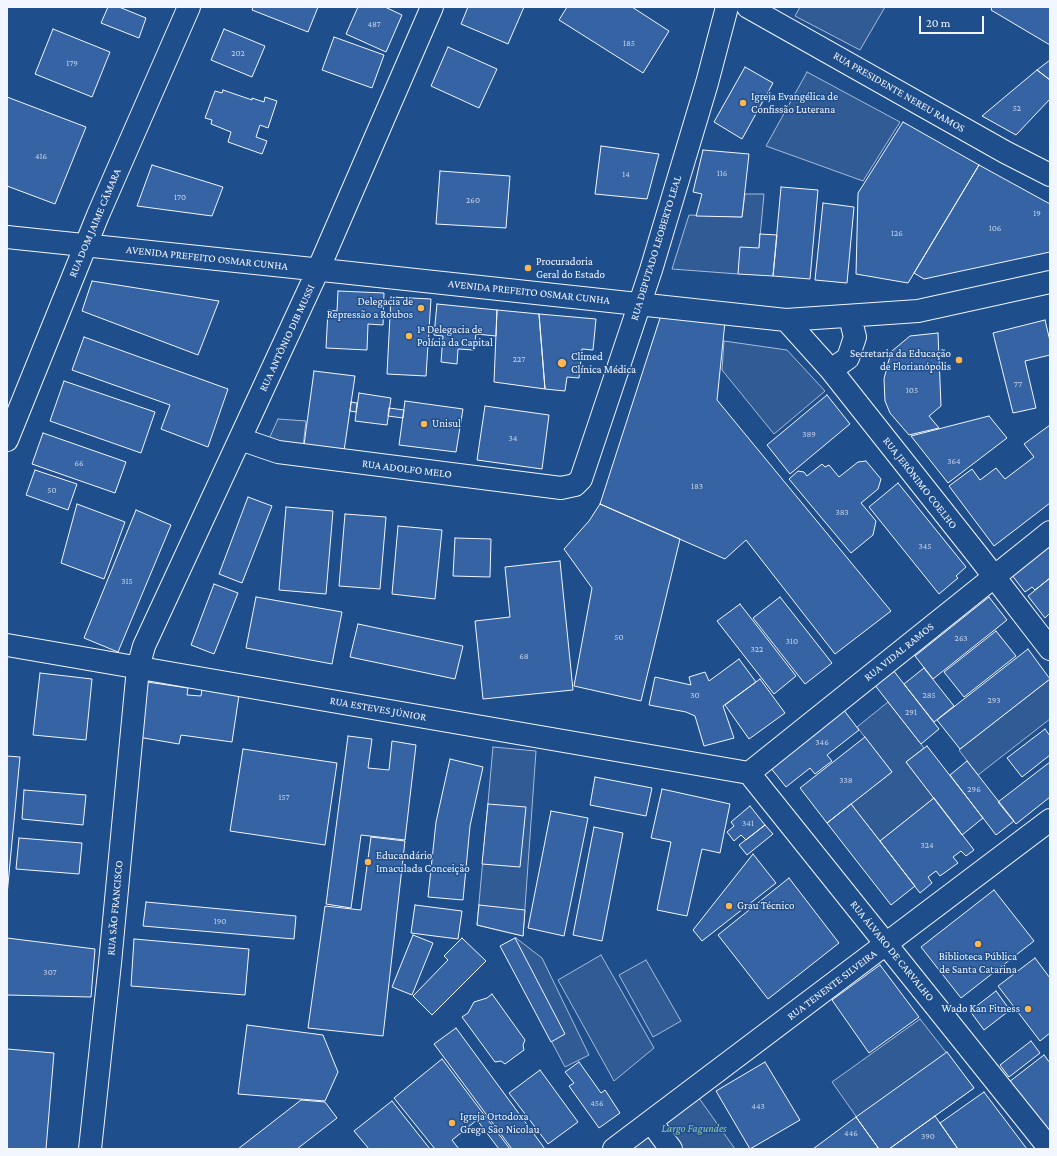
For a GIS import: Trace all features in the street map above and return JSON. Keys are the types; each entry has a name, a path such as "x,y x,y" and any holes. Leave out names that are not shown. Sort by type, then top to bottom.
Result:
{"street":[{"name":"RUA DOM JAIME CÂMARA","path":"7,440 85,246 189,7"},
{"name":"RUA ANTÔNIO DIB MUSSI","path":"138,668 144,646 318,270 432,7"},
{"name":"RUA DEPUTADO LEOBERTO LEAL","path":"575,485 581,479 639,304 704,90 727,7"},
{"name":"RUA PRESIDENTE NEREU RAMOS","path":"748,7 1005,152 1050,175"},
{"name":"AVENIDA PREFEITO OSMAR CUNHA","path":"7,238 786,320 918,311 1050,282"},
{"path":"830,370 848,358 855,338 850,316"},
{"name":"RUA JERÔNIMO COELHO","path":"786,320 830,370 1050,649"},
{"name":"RUA ADOLFO MELO","path":"240,439 278,452 561,488 575,485"},
{"name":"RUA VIDAL RAMOS","path":"749,773 1050,532"},
{"name":"RUA ESTEVES JÚNIOR","path":"7,645 749,773"},
{"name":"RUA SÃO FRANCISCO","path":"90,1149 110,963 138,668"},
{"name":"RUA ÁLVARO DE CARVALHO","path":"749,773 1050,1149"},
{"name":"RUA TENENTE SILVEIRA","path":"614,1149 1050,820"},
{"path":"651,1122 671,1149"}],"shaded area":[{"path":"800,7 885,7 860,50 795,16"},
{"path":"807,72 900,122 863,181 766,146"},
{"path":"745,194 764,194 759,248 738,274 672,269 689,215 742,217"},
{"path":"724,341 787,350 825,391 774,434 722,370"},
{"path":"278,419 306,421 303,447 268,441"},
{"path":"1050,679 1050,719 978,775 959,750"},
{"path":"888,702 924,748 906,762 934,798 880,841 851,804 892,772 857,727"},
{"path":"493,747 536,751 523,936 477,925"},
{"path":"516,938 542,958 589,1055 565,1067 501,946"},
{"path":"601,955 654,1048 614,1081 558,980"},
{"path":"646,960 681,1021 653,1037 619,975"},
{"path":"920,1019 974,1088 889,1149 879,1149 832,1082"},
{"name":"Largo Fagundes","path":"699,1098 735,1149 631,1149"}],"building":[{"path":"108,7 119,7 146,18 139,38 101,23"},
{"path":"253,7 318,7 308,32 252,10"},
{"path":"358,7 385,7 402,15 386,52 346,34"},
{"path":"468,7 524,7 508,44 461,24"},
{"path":"567,7 632,7 669,31 643,73 559,20"},
{"path":"992,7 1050,7 1050,45 991,10"},
{"path":"53,29 110,52 92,97 35,74"},
{"path":"224,29 265,46 252,77 211,60"},
{"path":"334,37 384,55 372,88 322,70"},
{"path":"448,47 497,69 479,108 431,86"},
{"path":"1050,60 1050,80 1037,70"},
{"name":"Igreja Evangélica de Confissão Luterana","path":"745,67 773,83 742,139 714,122"},
{"path":"1037,70 1050,80 1050,99 1016,135 982,116"},
{"path":"223,90 252,100 252,98 264,102 265,97 277,101 268,128 260,125 256,137 267,141 262,154 228,142 231,132 211,124 212,120 205,118 215,91 222,93"},
{"path":"7,97 86,127 55,204 7,186"},
{"path":"903,122 979,165 908,283 856,274 858,193"},
{"path":"601,146 659,154 647,199 595,194"},
{"path":"703,150 749,154 742,217 696,216 702,194 693,192"},
{"path":"152,165 223,187 212,216 137,206"},
{"path":"979,165 1050,204 1050,252 924,279 914,273"},
{"path":"440,171 510,176 506,228 436,224"},
{"path":"781,187 818,190 810,279 773,276"},
{"path":"823,203 854,207 847,283 815,280"},
{"path":"760,234 777,235 773,276 738,274 740,247 759,248"},
{"path":"92,281 219,301 198,355 82,311"},
{"path":"338,291 384,293 383,325 368,324 367,350 326,348 328,310 337,311"},
{"name":"1ª Delegacia de Polícia da Capital","path":"391,297 431,299 426,376 387,374"},
{"path":"437,304 497,310 496,336 476,334 474,350 458,349 457,364 441,362 443,336 434,335"},
{"path":"497,310 539,314 545,389 494,382"},
{"path":"662,312 725,322 717,400 891,611 835,654 746,540 725,559 600,504"},
{"name":"Climed Clínica Médica","path":"539,314 596,319 593,350 582,349 579,378 567,377 565,391 545,389"},
{"path":"1045,320 1050,341 1050,355 1025,361 1036,408 1013,413 993,333"},
{"path":"938,333 941,406 929,416 939,428 909,435 890,413 885,401 884,379 888,363 892,351 910,336"},
{"path":"84,337 228,389 208,447 161,429 170,405 72,370"},
{"path":"314,371 355,376 344,451 304,445"},
{"path":"64,381 155,412 141,453 50,421"},
{"path":"359,393 391,398 387,425 355,421"},
{"path":"827,395 850,424 790,474 767,445"},
{"path":"405,401 463,409 456,452 399,445"},
{"path":"351,402 357,403 356,412 350,411"},
{"path":"485,406 549,415 542,469 477,460"},
{"path":"389,408 404,410 403,418 388,416"},
{"path":"989,416 1007,438 948,483 911,436"},
{"path":"1050,425 1050,503 994,546 949,486 972,469 980,480 996,468 1005,479 1034,457 1024,444"},
{"path":"43,433 126,462 115,493 32,464"},
{"path":"866,461 881,479 878,489 861,503 876,521 873,535 851,553 789,479 798,471 804,472 807,476 822,464 825,467 829,465 839,477 858,462"},
{"path":"35,470 77,484 68,510 26,495"},
{"path":"898,483 966,567 956,576 958,578 939,594 869,507"},
{"path":"248,497 272,506 242,583 219,574"},
{"path":"77,504 125,522 104,579 61,563"},
{"path":"600,504 680,539 641,701 574,686 592,588 564,549 589,521"},
{"path":"286,507 333,511 326,594 279,590"},
{"path":"136,510 171,525 118,652 84,638"},
{"path":"345,514 386,517 380,589 339,586"},
{"path":"398,526 442,530 435,599 392,594"},
{"path":"455,538 491,539 490,577 453,576"},
{"path":"1050,544 1050,578 1035,590 1032,587 1025,592 1011,574"},
{"path":"560,561 573,690 483,699 475,621 510,617 505,567"},
{"path":"1050,578 1050,613 1045,618 1028,596"},
{"path":"214,584 238,593 214,654 191,645"},
{"path":"256,597 342,612 332,664 246,648"},
{"path":"780,597 832,663 805,684 753,618"},
{"path":"989,597 1007,620 933,679 915,656"},
{"path":"740,604 796,676 774,694 717,621"},
{"path":"358,624 463,646 455,679 350,657"},
{"path":"996,631 1016,656 964,697 944,672"},
{"path":"1028,649 1050,679 960,749 937,720"},
{"path":"739,659 756,682 723,706 734,738 704,746 695,716 686,712 649,705 655,677 691,685 689,677 705,672 709,681"},
{"path":"924,668 954,706 934,722 904,684"},
{"path":"893,670 939,729 921,744 874,684"},
{"path":"40,673 92,679 86,740 33,735"},
{"path":"760,679 785,713 749,739 725,705"},
{"path":"147,682 188,688 187,695 201,696 202,689 239,695 232,742 181,735 179,744 138,737"},
{"path":"843,709 859,730 827,755 832,761 815,774 810,768 786,787 770,767"},
{"path":"1045,729 1050,736 1050,755 1022,777 1007,758"},
{"path":"348,736 372,739 368,768 389,770 392,741 416,745 405,840 361,835 351,908 326,904"},
{"path":"865,737 892,772 827,823 800,788"},
{"path":"927,746 983,818 962,835 906,762"},
{"path":"243,749 337,763 325,845 230,831"},
{"path":"7,756 20,757 7,895"},
{"path":"450,759 483,767 470,826 463,900 428,897 436,822"},
{"path":"967,761 1014,821 996,835 950,775"},
{"path":"1050,762 1050,797 1016,824 998,802"},
{"path":"595,777 652,788 646,816 590,805"},
{"path":"662,789 730,804 720,853 702,849 687,916 657,910 671,842 651,838"},
{"path":"24,790 86,795 83,825 22,819"},
{"path":"934,798 974,850 966,856 961,851 953,857 958,863 940,876 936,871 928,877 932,883 920,893 880,841"},
{"path":"488,804 526,807 520,867 482,864"},
{"path":"851,804 915,886 891,905 827,823"},
{"path":"750,806 765,825 746,840 741,835 734,841 727,832 734,826 731,822"},
{"path":"551,811 588,818 564,936 528,928"},
{"path":"765,825 773,834 747,855 739,845"},
{"path":"594,827 623,833 602,941 573,935"},
{"path":"371,837 405,841 383,1036 308,1028 325,906 361,910"},
{"path":"19,838 82,843 79,874 16,869"},
{"name":"Grau Técnico","path":"753,854 776,883 702,941 693,930"},
{"path":"789,878 839,943 768,999 718,935"},
{"name":"Biblioteca Pública de Santa Catarina","path":"994,890 1034,941 961,998 921,947"},
{"path":"146,902 296,916 294,939 143,926"},
{"path":"415,905 462,911 458,939 411,933"},
{"path":"479,905 525,910 523,936 477,925"},
{"path":"413,935 433,943 412,995 392,987"},
{"path":"7,938 95,949 91,997 7,995"},
{"path":"462,938 486,961 432,1015 413,996 448,960 444,956"},
{"path":"515,938 565,1034 551,1042 500,946"},
{"path":"134,939 249,949 245,995 131,986"},
{"path":"1035,958 1050,978 1050,1033 1040,1041 998,986"},
{"path":"880,965 919,1017 869,1053 832,1000"},
{"path":"996,991 1010,1010 984,1030 970,1011"},
{"path":"492,994 525,1040 523,1045 524,1050 505,1064 501,1061 495,1062 462,1017 468,1013 474,1002 487,998"},
{"path":"247,1025 323,1035 338,1072 325,1101 238,1094"},
{"path":"456,1028 545,1149 512,1149 434,1044"},
{"path":"1031,1041 1040,1053 1009,1077 1000,1065"},
{"path":"7,1049 54,1053 46,1149 7,1149"},
{"path":"947,1052 974,1088 889,1149 879,1149 856,1117"},
{"path":"1044,1055 1050,1063 1050,1136 1009,1082"},
{"name":"Igreja Ortodoxa Grega São Nicolau","path":"442,1059 510,1149 435,1149 394,1098"},
{"path":"579,1062 601,1093 605,1090 620,1113 599,1128 569,1086 574,1083 565,1072"},
{"path":"765,1062 800,1120 750,1149 716,1091"},
{"path":"540,1070 578,1122 548,1144 509,1093"},
{"path":"984,1092 1027,1149 958,1149 940,1123"},
{"path":"301,1100 325,1102 337,1118 297,1149 238,1149"},
{"path":"392,1101 430,1149 369,1149 354,1131"},
{"path":"935,1116 958,1149 889,1149"},
{"path":"856,1117 879,1149 813,1149"},
{"path":"477,1120 499,1149 459,1149 452,1140"}],"place":[{"name":"Igreja Evangélica de Confissão Luterana","path":"743,103"},
{"name":"Procuradoria Geral do Estado","path":"528,268"},
{"name":"Delegacia de Repressão a Roubos","path":"421,308"},
{"name":"1ª Delegacia de Polícia da Capital","path":"409,336"},
{"name":"Secretaria da Educação de Florianópolis","path":"959,360"},
{"name":"Climed Clínica Médica","path":"562,363"},
{"name":"Unisul","path":"424,424"},
{"name":"Educandário Imaculada Conceição","path":"368,862"},
{"name":"Grau Técnico","path":"729,906"},
{"name":"Biblioteca Pública de Santa Catarina","path":"978,944"},
{"name":"Wado Kan Fitness","path":"1028,1009"},
{"name":"Igreja Ortodoxa Grega São Nicolau","path":"452,1123"}]}
